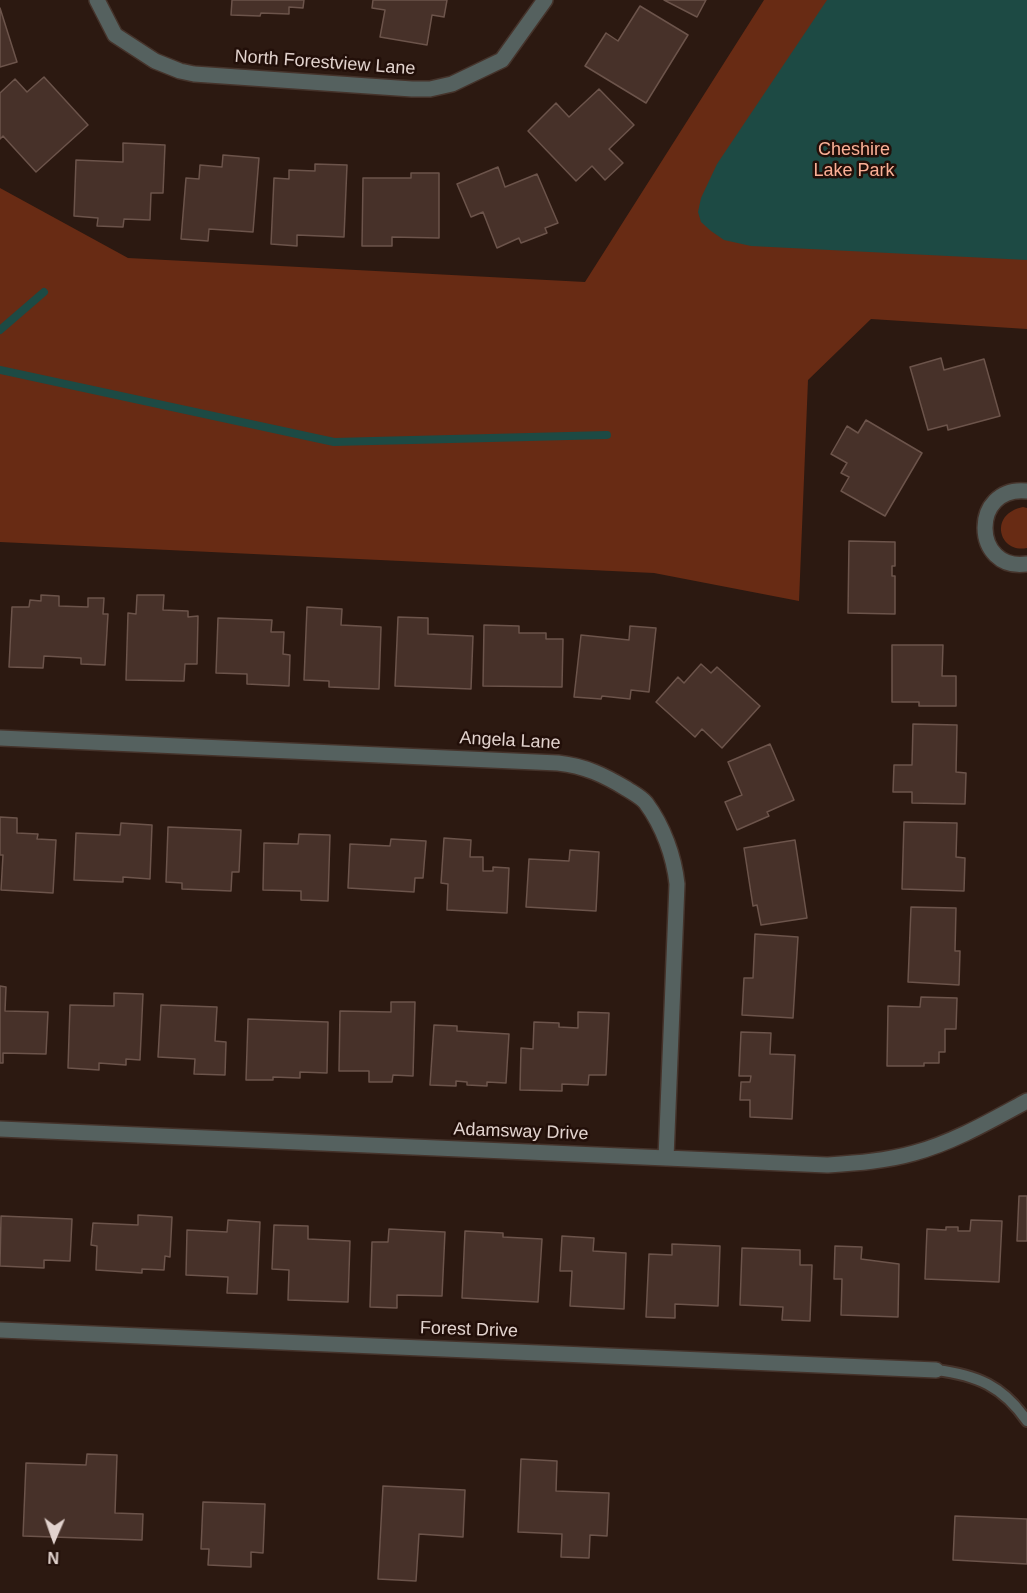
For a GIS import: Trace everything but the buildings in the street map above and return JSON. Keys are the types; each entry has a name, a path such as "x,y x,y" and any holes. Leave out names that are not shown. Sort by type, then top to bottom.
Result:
{"street":[{"name":"North Forestview Lane","path":"97,0 115,34 155,61 180,71 194,74 430,89 452,84 502,60 545,0"},
{"path":"1027,491 1007,493 996,500 984,522 989,546 998,556 1009,562 1027,564"},
{"name":"Angela Lane","path":"0,738 558,763 575,765 606,776 645,801 668,843 676,868 666,1158"},
{"name":"Adamsway Drive","path":"0,1129 827,1165 878,1161 913,1154 967,1133 1027,1101"},
{"name":"Forest Drive","path":"0,1330 936,1370"}],"lane":[{"path":"936,1370 962,1373 988,1383 1008,1397 1027,1422"}],"green space":[{"name":"Cheshire Lake Park","path":"764,0 1027,0 1027,329 871,319 808,380 799,601 654,573 0,542 0,188 128,258 585,282"},
{"path":"1027,508 1027,548 1017,548 1004,540 1001,532 1002,525 1005,517 1012,511"}],"water":[{"path":"827,0 1027,0 1027,260 751,246 724,240 701,222 698,212 701,198 717,164"}],"waterway":[{"path":"0,330 44,292"},
{"path":"0,370 334,442 607,435"}]}
